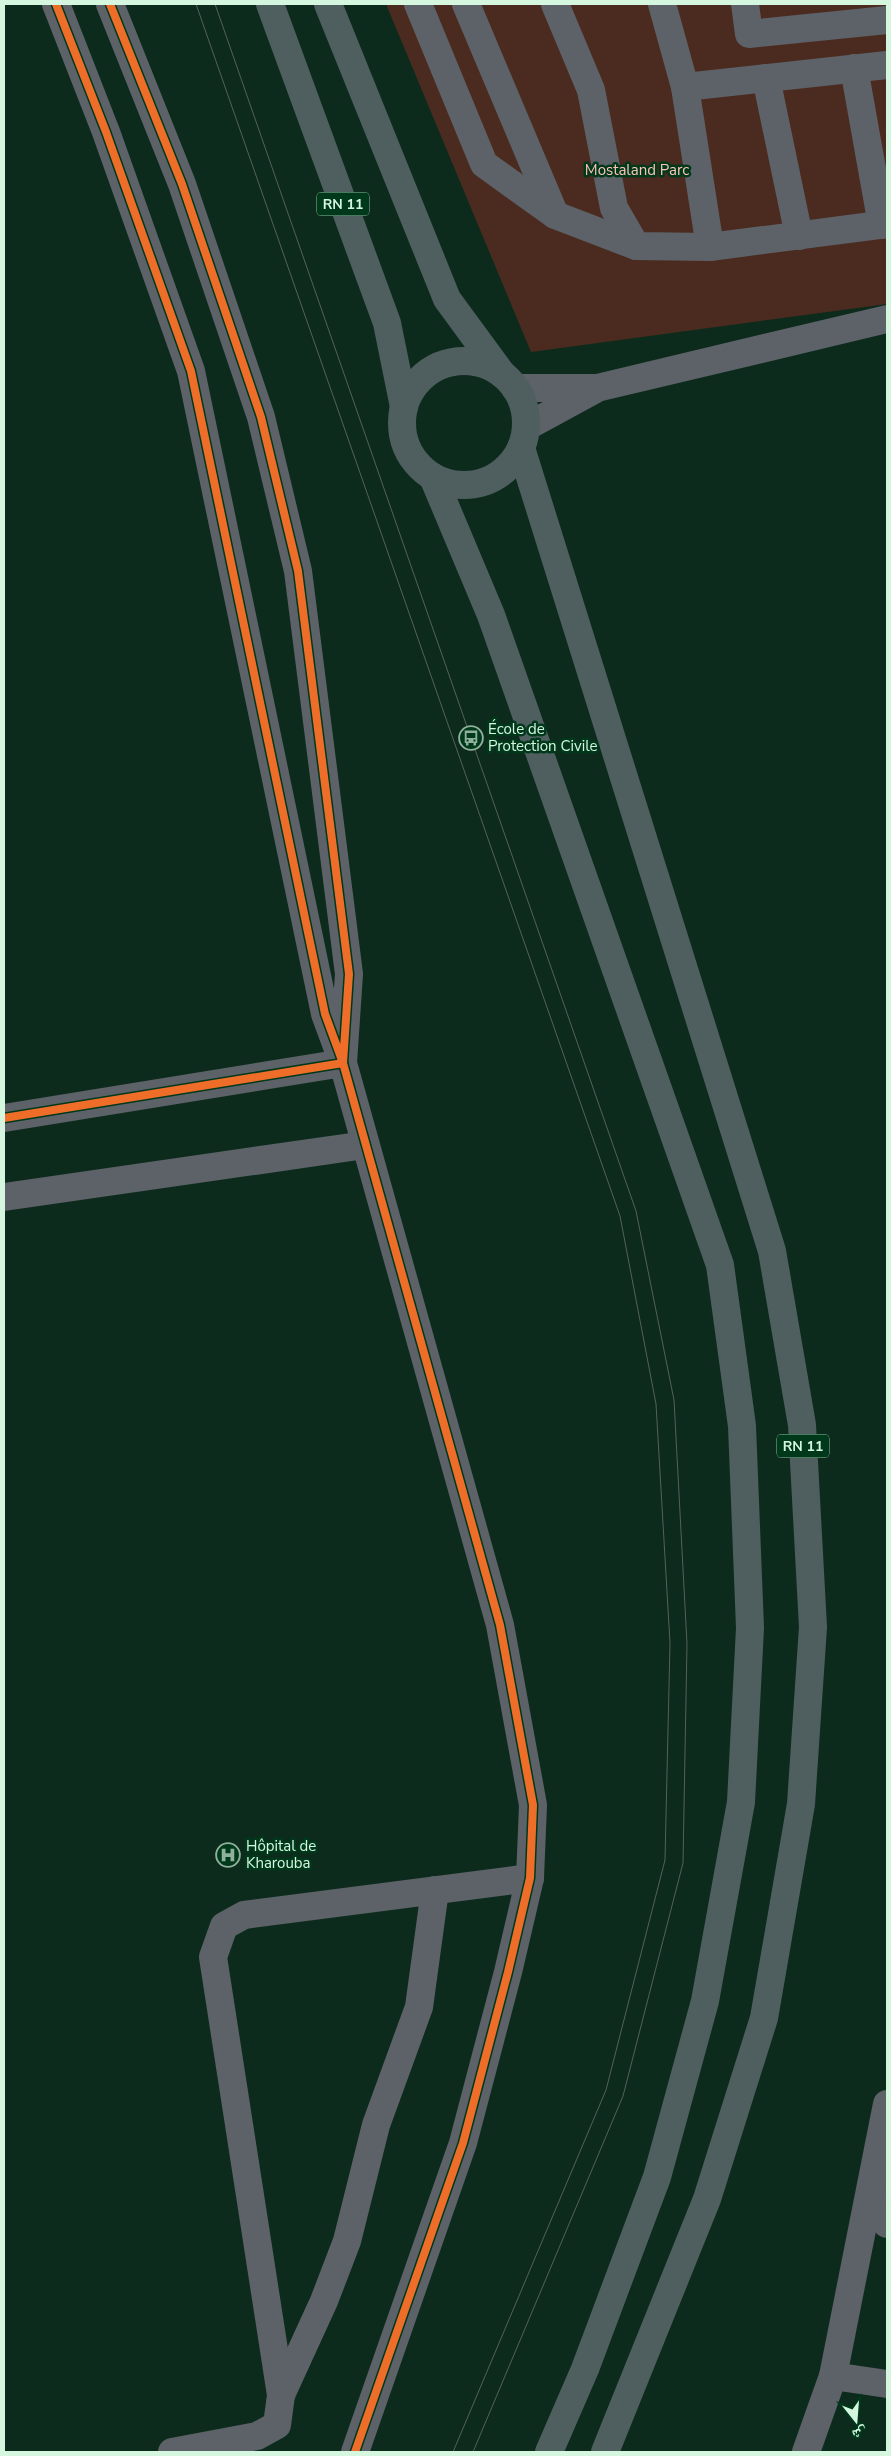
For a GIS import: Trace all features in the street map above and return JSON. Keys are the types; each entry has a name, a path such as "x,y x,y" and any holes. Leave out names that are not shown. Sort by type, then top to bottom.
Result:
{"highway":[{"name":"RN 11","path":"270,4 387,323 404,407"},
{"path":"328,4 447,299 509,381 524,407 523,438 504,469 493,477 474,484 453,484 434,477 417,464 406,448 402,427 404,407 412,389 426,374 444,364 464,361 484,364 509,381"},
{"name":"RN 11","path":"523,438 772,1251 802,1426 813,1627 801,1804 764,2018 707,2199 605,2452"},
{"path":"434,477 491,615 720,1265 742,1426 750,1628 741,1802 705,2001 656,2177 585,2370 549,2452"}],"street":[{"path":"56,4 106,132 191,371 325,1014 343,1063 500,1625 533,1805 530,1878 508,1972 463,2143 355,2452"},
{"path":"110,4 182,184 261,417 298,571 349,974 343,1063"},
{"path":"418,4 484,164 554,215 636,246 710,247 884,225 854,68"},
{"path":"466,4 554,215"},
{"path":"555,4 591,90 614,208 636,246"},
{"path":"662,4 685,87 710,247"},
{"path":"745,4 749,34 887,20"},
{"path":"685,87 887,65"},
{"path":"766,78 799,236"},
{"path":"509,381 598,388 885,322"},
{"path":"523,438 598,388"},
{"path":"4,1118 343,1063"},
{"path":"4,1197 365,1145"},
{"path":"282,2395 212,1957 224,1926 244,1915 530,1878"},
{"path":"172,2452 257,2436 277,2425 282,2395 324,2301 347,2241 376,2125 419,2007 435,1890"},
{"path":"806,2452 833,2376 874,2179 887,2104"},
{"path":"874,2179 887,2224"},
{"path":"833,2376 887,2384"}],"green space":[{"name":"Mostaland Parc","path":"386,4 887,4 887,304 531,352"}],"tram line":[{"path":"196,4 620,1216 656,1404 670,1643 665,1860 606,2090 453,2452"},
{"path":"215,4 636,1211 674,1400 687,1644 683,1863 623,2096 473,2452"}],"cycle path":[{"path":"56,4 106,132 191,371 325,1014 343,1063 349,974 298,571 261,417 182,184 110,4"},
{"path":"4,1118 343,1063 500,1625 533,1805 530,1878 508,1972 463,2143 355,2452"}],"place":[{"name":"École de Protection Civile","path":"471,738"},
{"name":"Hôpital de Kharouba","path":"228,1855"}]}
